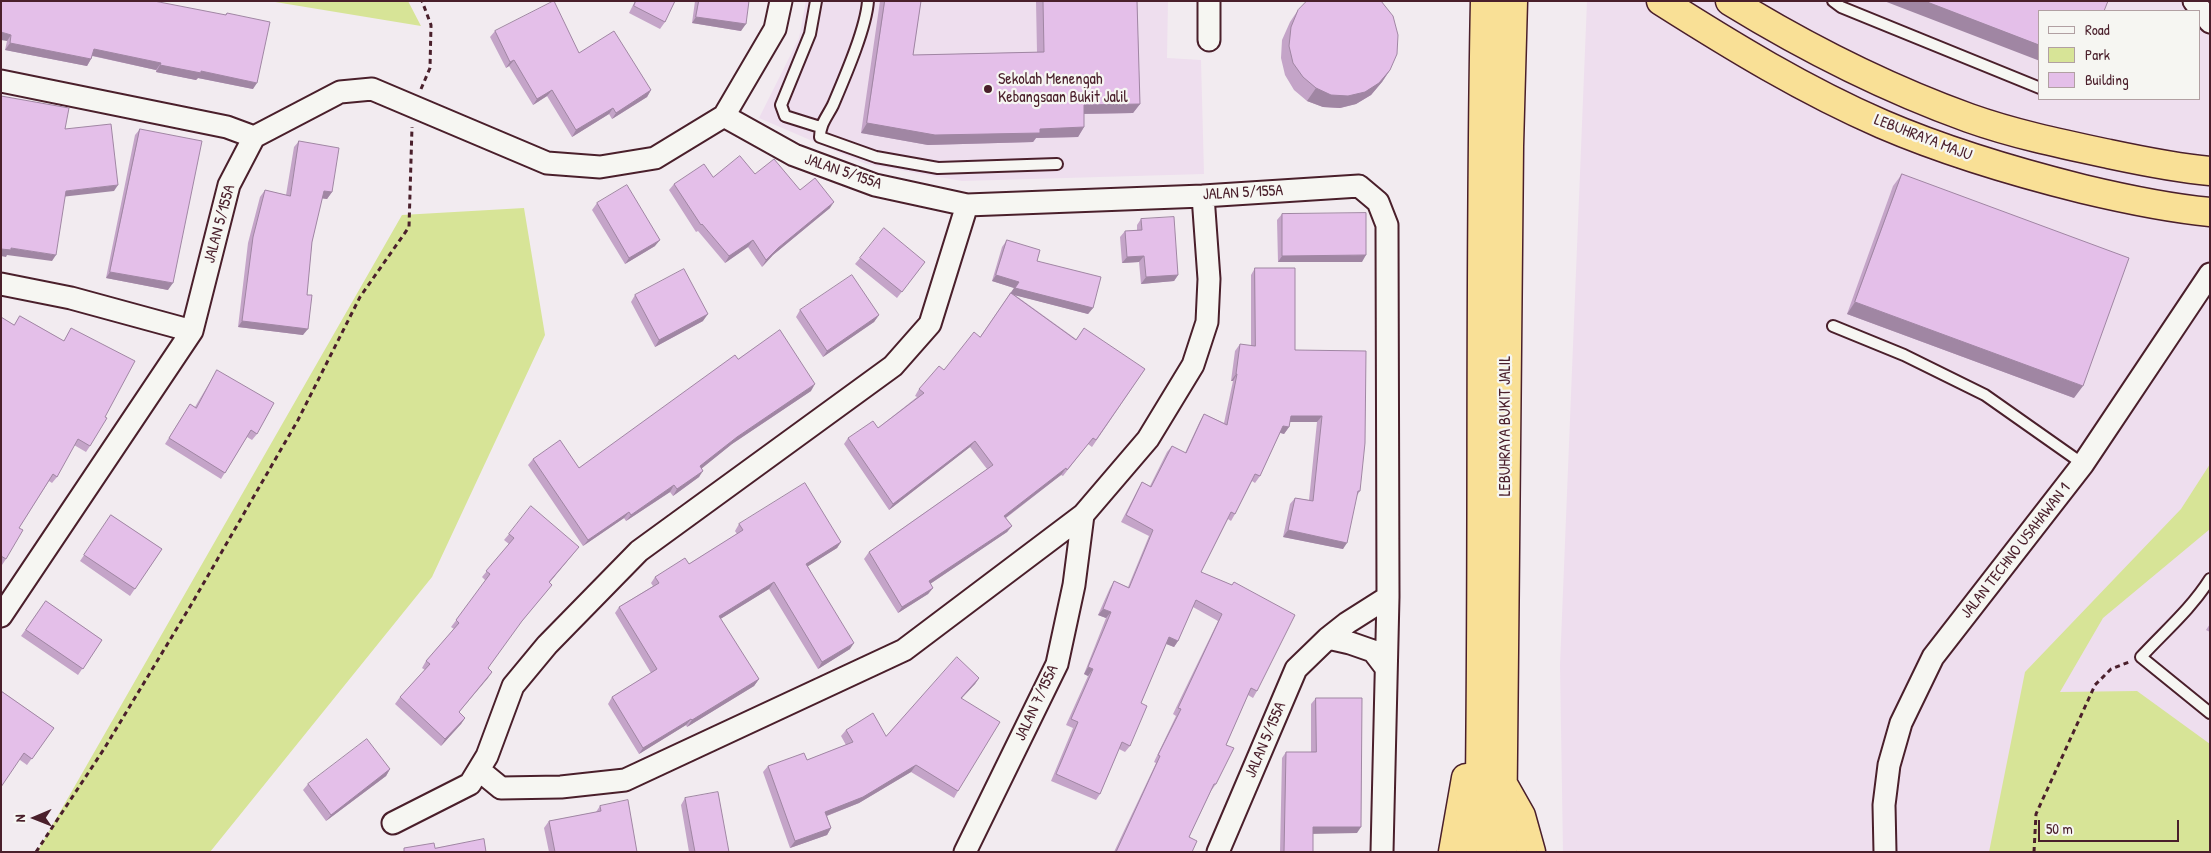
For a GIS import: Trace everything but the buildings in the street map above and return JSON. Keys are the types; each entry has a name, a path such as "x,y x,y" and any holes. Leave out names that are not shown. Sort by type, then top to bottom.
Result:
{"highway":[{"name":"LEBUHRAYA BUKIT JALIL","path":"1479,852 1482,690 1482,146 1486,1"},
{"name":"LEBUHRAYA BUKIT JALIL","path":"1502,852 1508,166 1513,1"},
{"name":"LEBUHRAYA MAJU","path":"1661,1 1732,46 1796,82 1882,124 1966,156 2044,180 2164,207 2210,212"},
{"path":"1730,1 1839,61 1894,87 1970,118 2048,142 2144,162 2210,171"},
{"path":"1454,852 1482,690"},
{"path":"1503,785 1521,816 1531,852"}],"street":[{"path":"1,81 228,127 254,137 340,92 372,89 547,163 600,167 655,158 724,116 775,29 781,1"},
{"path":"1209,1 1209,40"},
{"path":"2201,10 2210,22"},
{"name":"JALAN 5/155A","path":"724,116 794,155 875,185 967,205 1203,196 1359,186 1378,202 1387,225 1388,597 1382,852"},
{"name":"JALAN 5/155A","path":"1,616 192,331 229,185 254,137"},
{"path":"478,770 501,788 561,787 625,780 904,650 1083,515 1148,439 1193,365 1207,322 1210,279 1203,196"},
{"path":"393,823 470,784 487,756 513,686 547,645 639,551 893,366 930,324 967,205"},
{"name":"JALAN TECHNO USAHAWAN 1","path":"1885,852 1884,805 1889,765 1901,723 1933,657 2083,464 2210,274"},
{"path":"1,284 71,298 192,331"},
{"name":"JALAN 7/155A","path":"965,852 1057,664 1074,585 1083,515"},
{"name":"JALAN 5/155A","path":"1218,852 1296,670 1328,638 1347,623 1388,597"},
{"path":"1328,638 1350,642 1373,651 1386,668"}],"lane":[{"path":"816,1 810,34 781,105 785,116 820,127"},
{"path":"868,1 867,12 848,68 832,107 820,127 820,137 876,157 938,168 1057,164"},
{"path":"1834,1 1842,7 2038,87"},
{"path":"1833,326 1904,355 1985,395 2083,464"},
{"path":"2210,579 2170,628 2141,657 2210,713"}],"path":[{"path":"36,852 104,750 191,604 298,420 360,297 409,227 412,173 410,145 413,107 430,68 431,25 422,1"},
{"path":"2034,852 2036,814 2095,685 2111,669 2141,657"}],"shaded area":[{"name":"Sekolah Menengah Kebangsaan Bukit Jalil","path":"806,1 1168,1 1167,58 1201,60 1204,174 962,181 866,164 759,118 799,38"},
{"path":"1587,1 2210,1 2210,852 1563,852 1560,665"}],"green space":[{"path":"269,1 408,1 421,26"},
{"path":"524,208 545,335 432,577 210,852 37,852 402,215"},
{"path":"2210,464 2210,529 2103,618 2060,692 2137,691 2210,744 2210,852 1989,852 2025,672 2181,509"}],"place":[{"name":"Sekolah Menengah Kebangsaan Bukit Jalil","path":"988,89"}]}
